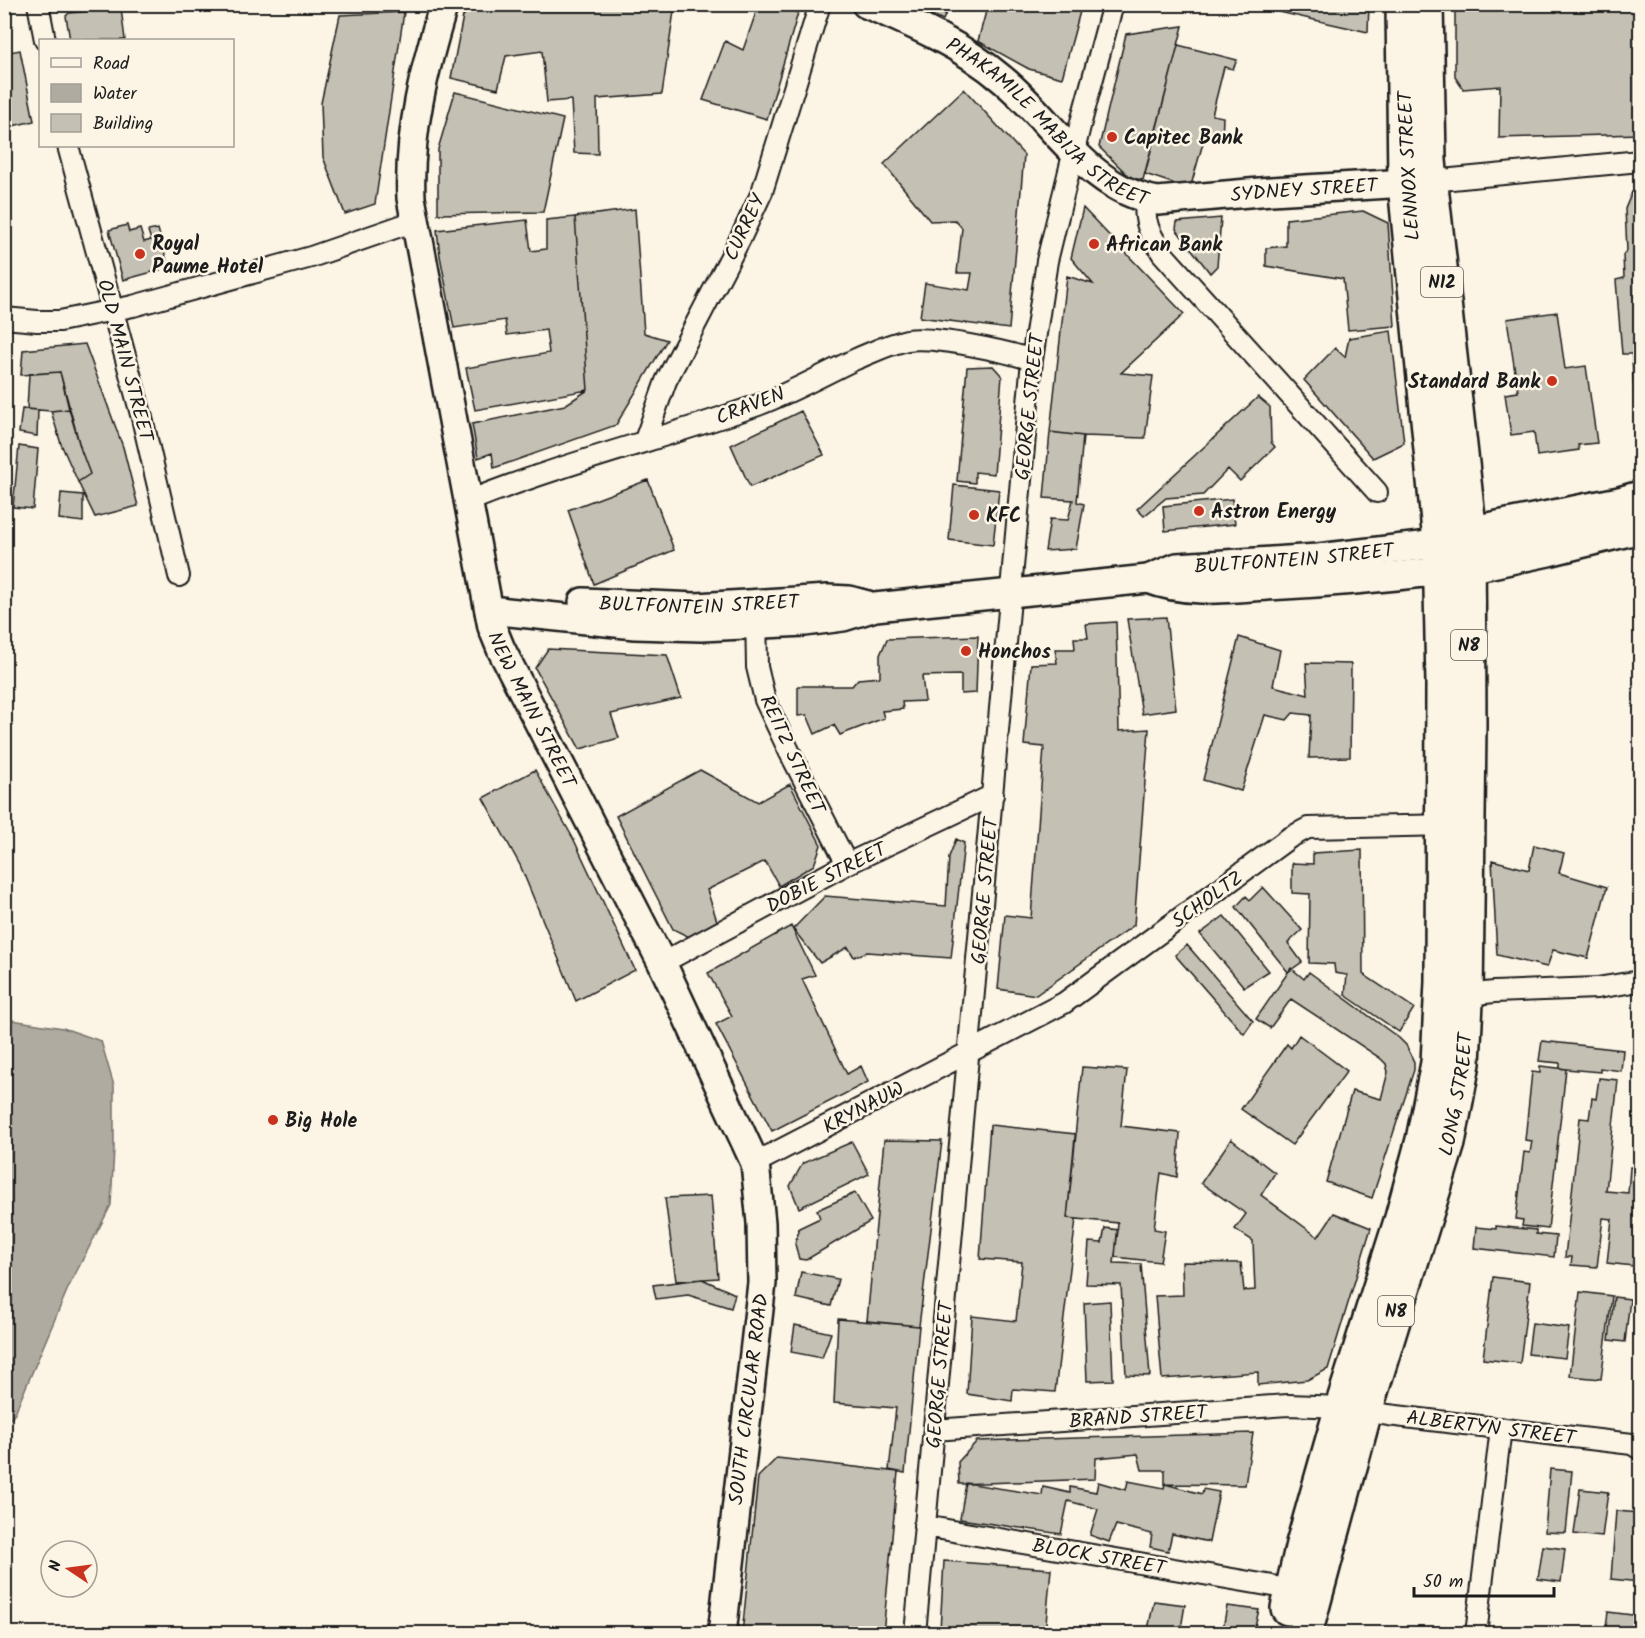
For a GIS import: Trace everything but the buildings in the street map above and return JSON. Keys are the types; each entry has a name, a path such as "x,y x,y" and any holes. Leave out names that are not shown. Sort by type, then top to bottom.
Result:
{"highway":[{"name":"LENNOX STREET","path":"1403,4 1418,182 1455,553"},
{"name":"LENNOX STREET","path":"1418,182 1426,4"},
{"path":"1455,553 1641,498"},
{"path":"1455,553 1601,537 1641,526"},
{"name":"LONG STREET","path":"1282,1634 1303,1544 1448,1143 1463,1063 1454,825 1455,553"},
{"name":"LONG STREET","path":"1305,1634 1353,1409"}],"street":[{"path":"38,4 45,39"},
{"name":"NEW MAIN STREET","path":"444,4 418,103 411,148 411,198 492,627 501,649 662,963 755,1163"},
{"name":"CURREY","path":"645,440 666,381 762,192 820,4"},
{"name":"PHAKAMILE MABIJA STREET","path":"866,4 913,24 972,55 1029,102 1073,152 1107,181 1127,193 1146,200 1144,214 1147,224 1162,253 1377,492"},
{"name":"GEORGE STREET","path":"915,1634 1032,360 1047,261 1073,152 1113,4"},
{"name":"OLD MAIN STREET","path":"68,147 155,468 179,576"},
{"name":"SYDNEY STREET","path":"1146,200 1168,201 1418,182 1641,161"},
{"path":"4,318 60,321 113,309 233,280 312,257 415,221"},
{"name":"CRAVEN","path":"469,501 645,440 760,404 883,347 909,340 974,347 1014,354 1032,360"},
{"name":"BULTFONTEIN STREET","path":"488,602 696,607 756,614 828,598 849,600 874,607 1011,591 1149,579 1177,567 1318,558 1421,546 1455,553"},
{"name":"REITZ STREET","path":"756,614 757,667 765,700 847,864"},
{"name":"DOBIE STREET","path":"662,963 847,864 993,795"},
{"name":"SCHOLTZ","path":"970,1051 1064,1003 1289,838 1308,828 1454,825"},
{"path":"1462,990 1597,988 1641,981"},
{"name":"KRYNAUW","path":"755,1163 970,1051"},
{"name":"SOUTH CIRCULAR ROAD","path":"722,1634 762,1283 761,1223 755,1163"},
{"name":"BRAND STREET","path":"934,1430 1288,1405 1353,1409"},
{"name":"ALBERTYN STREET","path":"1353,1409 1501,1428 1638,1442"},
{"path":"1476,1634 1501,1428"},
{"name":"BLOCK STREET","path":"924,1526 1273,1586"}],"water":[{"path":"5,1019 63,1028 101,1041 114,1086 114,1148 111,1205 69,1286 14,1415 5,1424"}],"place":[{"name":"Capitec Bank","path":"1112,137"},
{"name":"African Bank","path":"1094,244"},
{"name":"Royal Paume Hotel","path":"140,254"},
{"name":"Standard Bank","path":"1552,381"},
{"name":"Astron Energy","path":"1199,511"},
{"name":"KFC","path":"974,515"},
{"name":"Honchos","path":"966,651"},
{"name":"Big Hole","path":"273,1120"}]}
